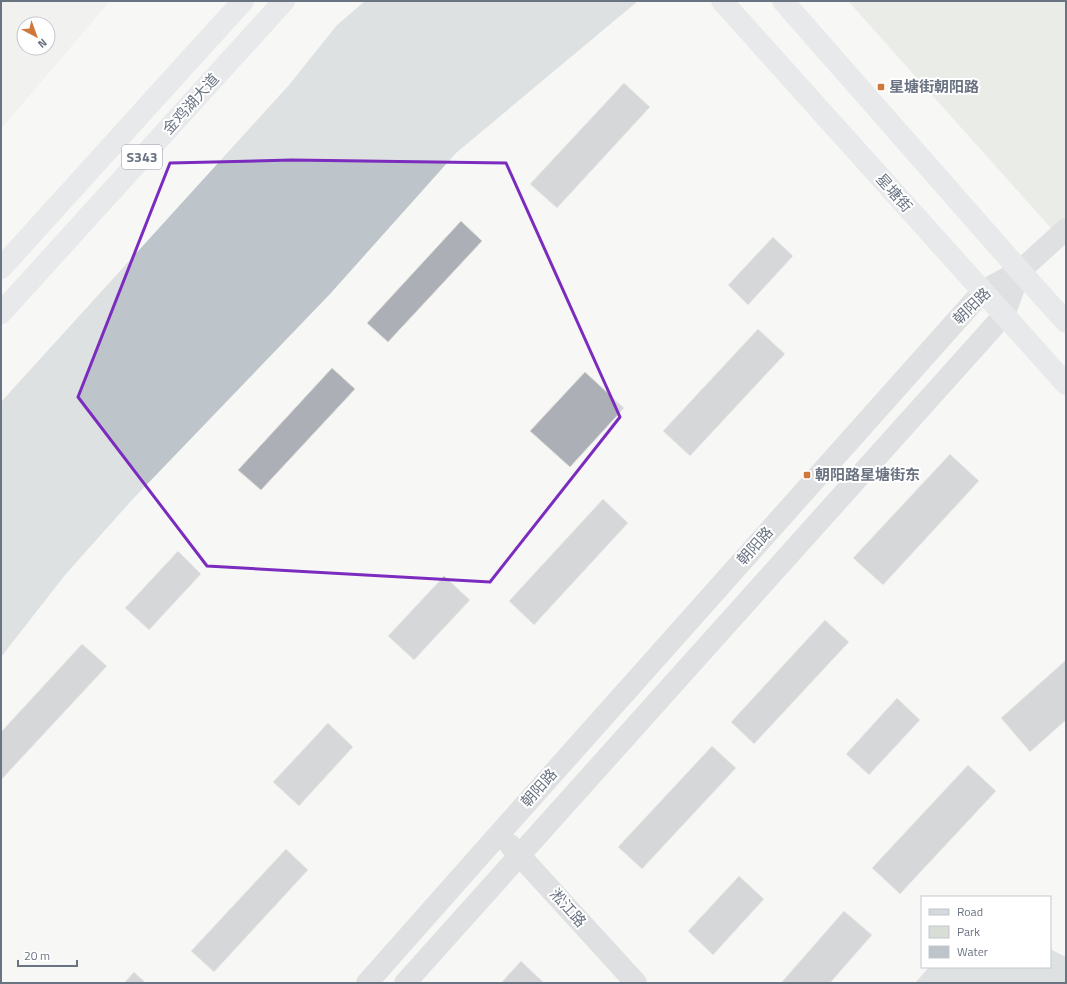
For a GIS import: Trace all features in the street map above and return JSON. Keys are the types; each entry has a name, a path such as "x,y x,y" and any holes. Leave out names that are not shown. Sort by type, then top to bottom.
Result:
{"main road":[{"name":"金鸡湖大道","path":"1,268 243,1"},
{"name":"金鸡湖大道","path":"1,313 284,1"},
{"name":"星塘街","path":"722,1 1066,384"},
{"path":"783,1 1066,322"}],"street":[{"path":"1020,271 1066,229"},
{"name":"朝阳路","path":"367,983 983,291 1020,271"},
{"name":"朝阳路","path":"405,983 1004,315 1020,271"},
{"name":"淞江路","path":"499,834 636,983"}],"highlighted area":[{"path":"292,160 506,163 620,417 490,582 207,566 78,397 170,163"}],"shaded area":[{"path":"1,1 110,1 1,129"}],"green space":[{"path":"848,1 1066,1 1066,245"}],"water":[{"path":"365,1 638,1 456,153 330,294 131,501 65,575 1,657 1,402 289,85 337,25"},
{"path":"1051,950 1066,957 1066,983 915,983 928,968 1051,968"}],"building":[{"path":"624,83 650,107 557,208 530,184"},
{"path":"461,221 482,241 388,342 367,323"},
{"path":"773,237 793,256 748,305 728,285"},
{"path":"758,329 785,354 690,456 663,431"},
{"path":"332,368 355,389 261,490 238,470"},
{"path":"585,372 624,408 570,467 530,431"},
{"path":"950,454 979,481 883,585 853,558"},
{"path":"603,499 628,523 534,625 509,601"},
{"path":"178,551 201,574 149,630 125,608"},
{"path":"444,576 470,600 414,660 388,636"},
{"path":"825,620 849,642 754,744 731,722"},
{"path":"82,644 107,666 1,780 1,732"},
{"path":"1066,660 1066,720 1030,752 1001,718"},
{"path":"897,698 920,720 869,775 846,754"},
{"path":"328,723 353,747 299,806 273,782"},
{"path":"712,746 736,768 642,869 618,847"},
{"path":"968,765 996,791 900,894 872,868"},
{"path":"286,849 308,870 214,972 191,951"},
{"path":"739,876 764,899 713,955 688,931"},
{"path":"844,911 872,935 830,983 781,983"},
{"path":"521,961 544,983 501,983"},
{"path":"134,972 146,983 124,983"}],"place":[{"name":"星塘街朝阳路","path":"881,87"},
{"name":"朝阳路星塘街东","path":"807,475"}]}
